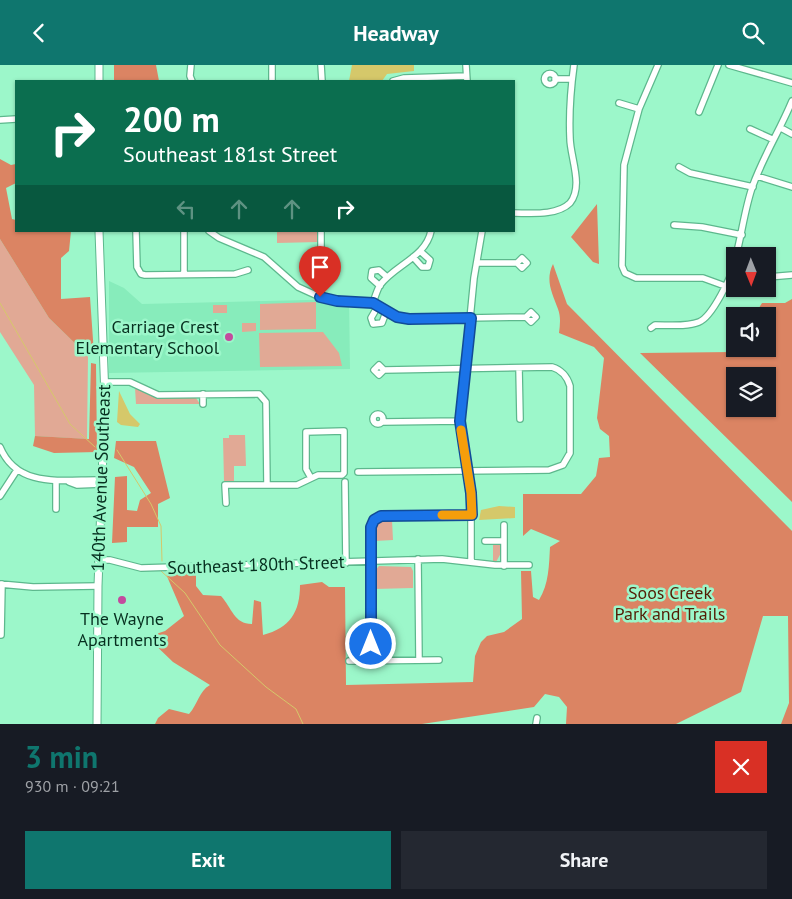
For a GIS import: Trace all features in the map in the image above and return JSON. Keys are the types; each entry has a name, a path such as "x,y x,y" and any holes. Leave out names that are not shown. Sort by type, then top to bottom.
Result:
{"main road":[{"path":"99,65 99,80"},
{"name":"140th Avenue Southeast","path":"97,724 98,560 105,382 99,232"}],"street":[{"path":"191,65 192,80"},
{"path":"272,65 272,80"},
{"path":"397,80 404,78 467,79 466,65"},
{"path":"515,213 550,212 562,208 570,203 576,188 575,167 570,141 574,65"},
{"path":"651,328 656,325 697,323 704,320 725,286 702,278 636,278 625,273 622,266 621,217 624,165 639,109 658,65"},
{"path":"699,112 718,65"},
{"path":"729,65 792,83"},
{"path":"322,66 322,80"},
{"path":"556,79 572,79"},
{"path":"739,247 757,176 772,139 781,128 792,101"},
{"path":"620,103 639,109"},
{"path":"0,120 15,119"},
{"path":"781,128 792,135"},
{"path":"750,129 772,139"},
{"path":"679,167 690,173 753,187"},
{"path":"757,176 792,187"},
{"path":"674,225 702,227 742,235"},
{"path":"136,232 137,267 141,274 236,274 248,270"},
{"path":"184,232 184,274"},
{"path":"210,232 219,238 264,257 298,287 320,297 375,305 386,312 409,319 526,317"},
{"path":"316,271 321,264 322,232"},
{"path":"386,312 382,323 373,324 371,318 380,286 387,277 420,251 430,238 431,232"},
{"path":"471,561 471,493 460,421 474,278 482,232"},
{"path":"413,257 422,267 428,267 430,260 420,251"},
{"path":"478,263 517,263"},
{"path":"380,286 371,278 371,272 378,269 387,277"},
{"path":"776,276 792,275"},
{"path":"358,472 549,470 563,465 567,461 571,444 570,386 564,374 552,367 384,370"},
{"path":"519,368 520,419"},
{"path":"105,382 130,382 158,395 254,393 263,397 266,402 267,485"},
{"path":"203,394 203,405"},
{"path":"383,421 460,421"},
{"path":"226,503 225,485 297,485 318,475 344,473 344,431 306,432 306,469 311,478"},
{"path":"0,447 17,470 30,477 56,482 102,482"},
{"path":"0,496 17,470"},
{"path":"56,482 56,509"},
{"path":"345,482 346,563"},
{"path":"371,661 371,527 374,520 381,516 472,515"},
{"path":"504,525 504,565"},
{"path":"485,541 504,541"},
{"path":"418,559 419,660"},
{"name":"Southeast 180th Street","path":"98,560 110,560 142,568 346,563 371,560 418,559 529,565"},
{"path":"1,635 1,584 33,587 98,585"},
{"path":"349,661 439,660"}],"shaded area":[{"path":"352,65 414,65 414,71 387,74 383,80 349,80"},
{"path":"277,232 319,232 319,242 277,243"},
{"path":"0,239 49,318 88,356 87,439 35,436 34,385 0,332"},
{"name":"Carriage Crest Elementary School","path":"109,281 124,288 142,304 349,299 350,369 109,373"},
{"path":"316,302 316,329 260,330 260,304"},
{"path":"213,305 227,305 227,313 213,313"},
{"path":"242,323 256,323 256,331 242,332"},
{"path":"323,332 339,353 342,366 260,367 259,333"},
{"path":"135,388 155,397 196,398 200,404 136,404"},
{"path":"119,391 130,414 140,424 138,427 121,425 117,422"},
{"path":"229,435 245,435 246,466 234,466 234,481 224,481 223,438 229,438"},
{"path":"499,506 515,507 515,518 479,520 481,510"},
{"path":"382,519 392,520 393,540 375,541 375,527"},
{"path":"493,544 501,545 501,553 496,562 493,562"},
{"path":"379,566 411,567 413,571 413,588 374,589 374,572"}],"green space":[{"path":"114,65 156,65 159,80 114,80"},
{"path":"0,159 11,165 15,164 15,184 6,188 12,219 15,220 15,232 71,232 69,251 61,258 61,299 90,297 94,354 88,356 49,318 0,239"},
{"path":"597,204 599,264 593,262 571,237"},
{"name":"Soos Creek Park and Trails","path":"553,264 567,304 792,531 792,724 781,724 789,703 788,616 763,616 741,692 676,724 566,724 567,707 559,697 545,694 534,707 422,724 155,724 158,718 169,709 189,714 203,691 210,685 173,662 147,637 165,631 184,616 166,574 196,571 196,586 203,595 221,596 237,618 246,623 252,624 254,600 261,602 263,635 280,628 292,617 300,595 300,585 322,582 329,587 345,587 346,685 473,682 475,656 481,642 487,636 504,632 522,619 521,571 531,571 533,597 539,600 547,581 550,547 560,541 531,529 523,536 523,494 581,494 596,476 599,458 610,457 609,436 600,429 597,418 604,358 594,347 559,333 560,315 549,281"},
{"path":"792,299 792,502 640,353 726,352 726,357 776,357 776,307 760,307 762,303 785,303"},
{"path":"91,363 96,364 97,452 54,453 33,446 35,436 89,439"},
{"path":"116,441 156,441 170,498 158,504 158,527 127,527 127,542 112,543 115,477 127,476 127,510 137,511 140,500 151,493 134,467 114,458"}],"waterway":[{"path":"0,303 70,424 95,447"},
{"path":"117,450 151,504 161,526 162,561"},
{"path":"161,571 185,593 220,645 266,687 296,709 303,724"}],"slow traffic":[{"path":"442,515 472,515 471,493 461,430"}],"place":[{"name":"Carriage Crest Elementary School","path":"229,337"},
{"name":"The Wayne Apartments","path":"122,600"}],"route":[{"path":"320,297 345,302 373,303 397,317 409,319 471,318 460,421 471,493 472,515 381,516 374,520 371,527 371,644"}]}
